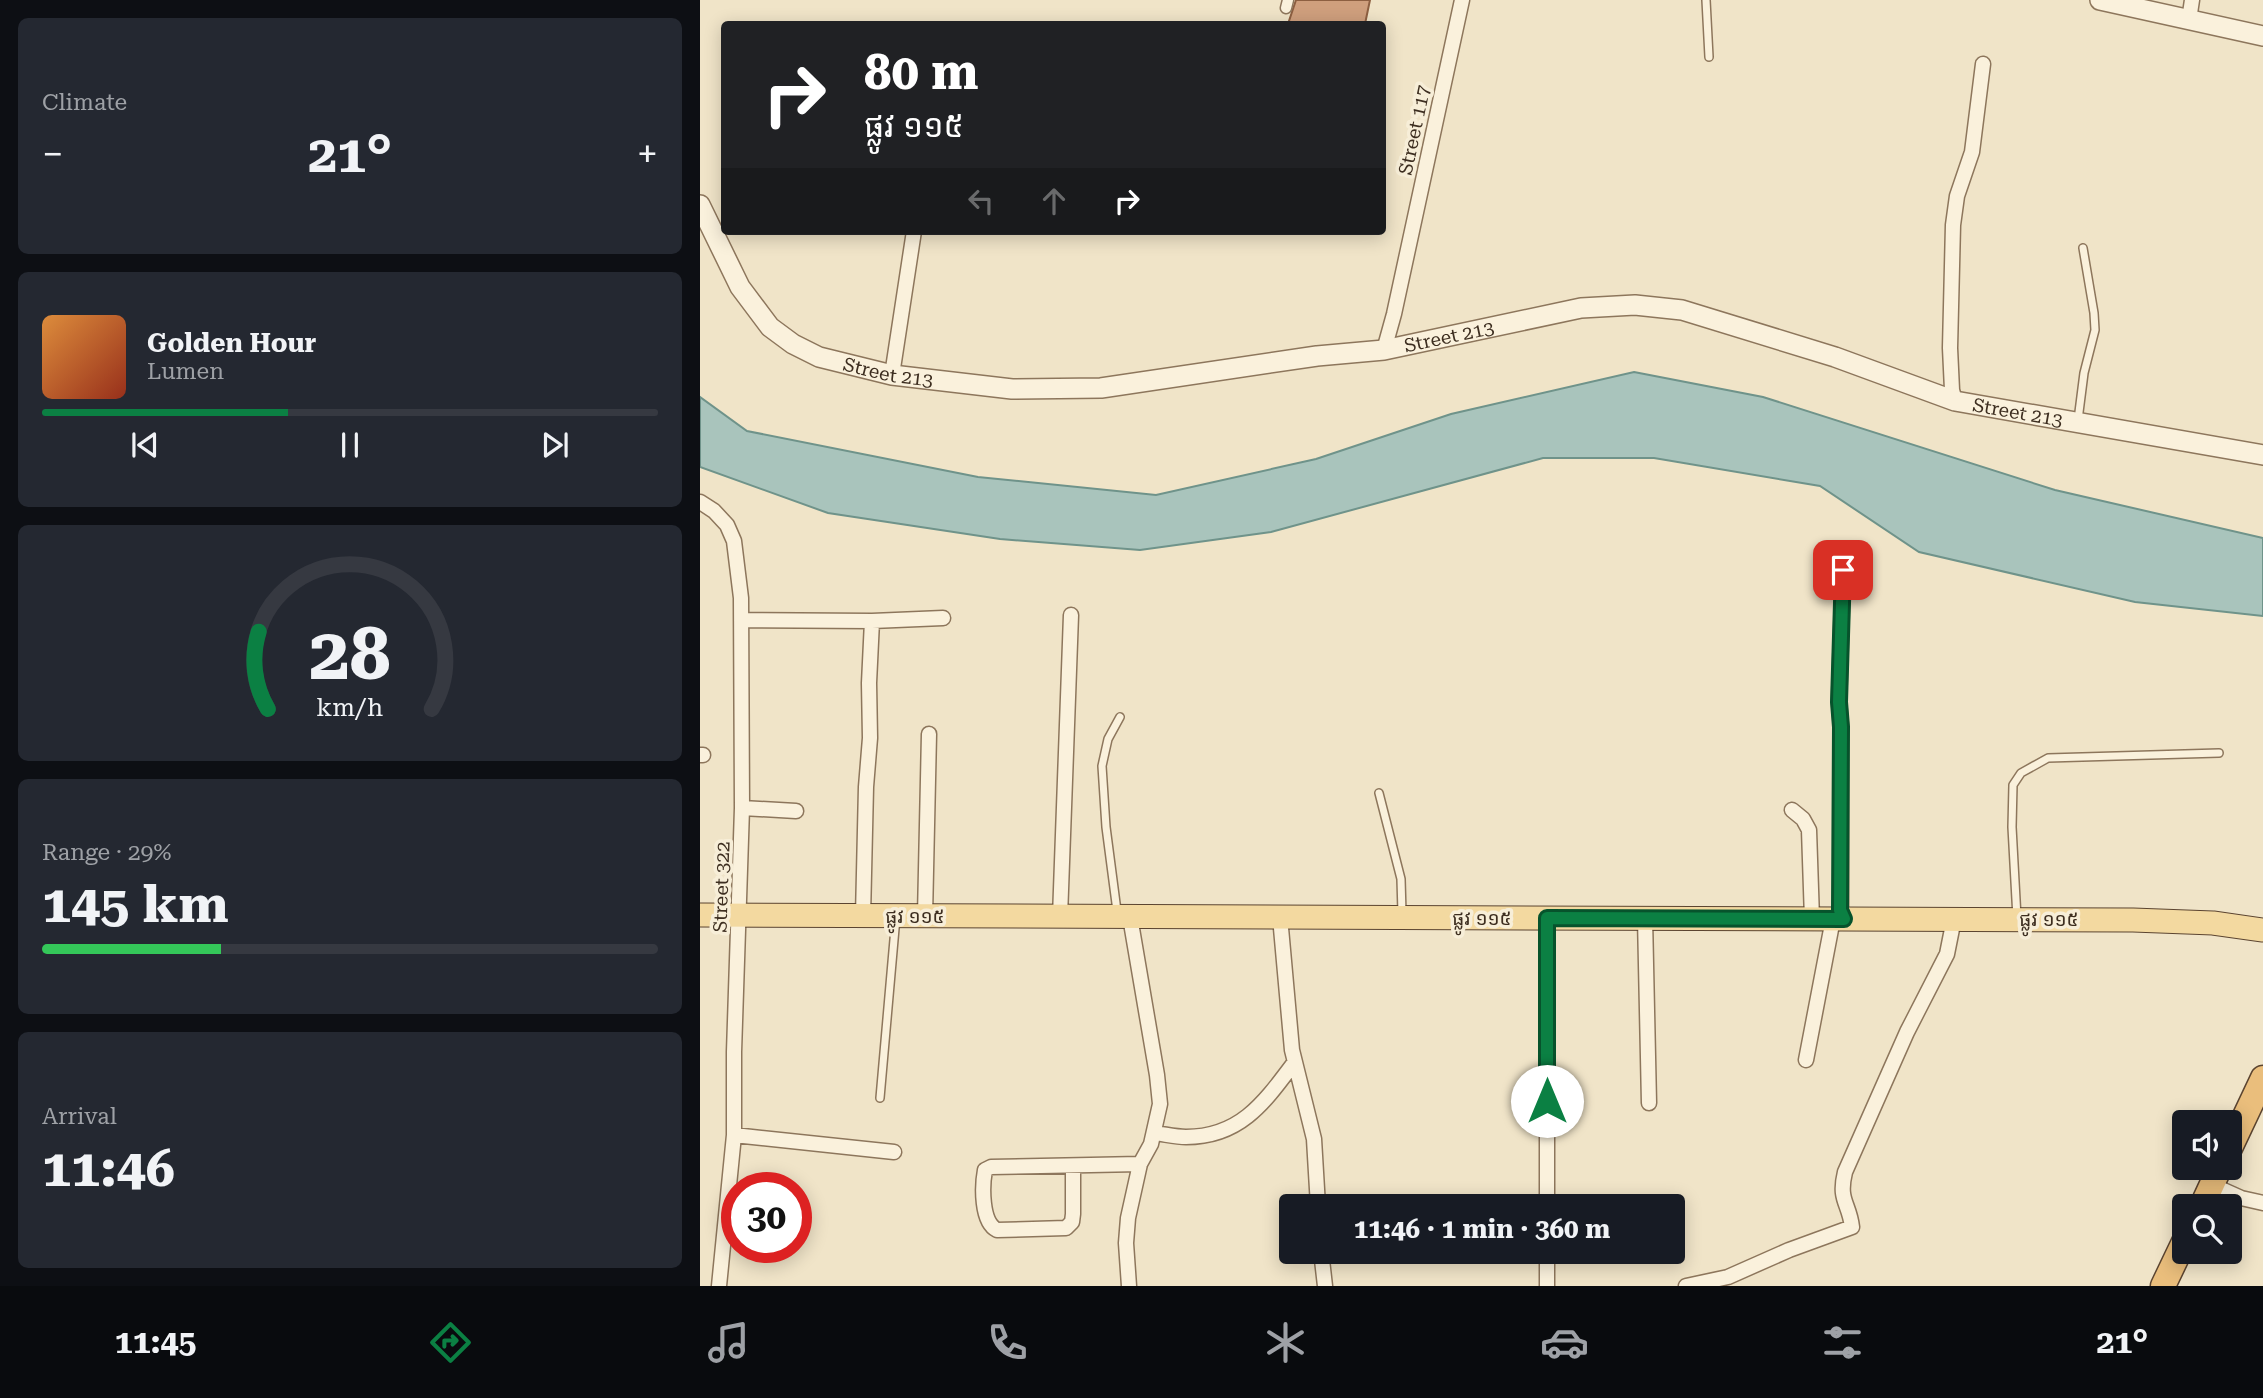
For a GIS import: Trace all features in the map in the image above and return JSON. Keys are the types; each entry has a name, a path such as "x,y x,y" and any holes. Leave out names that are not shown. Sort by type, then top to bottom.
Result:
{"highway":[{"path":"2242,1123 2263,1078"},
{"path":"2163,1286 2174,1264"}],"main road":[{"name":"ផ្លូវ ១១៥","path":"700,915 2133,920 2213,923 2263,930"}],"street":[{"name":"Street 117","path":"1384,350 1462,0"},
{"path":"2100,0 2190,10 2263,36"},
{"path":"1955,401 1950,348 1953,225 1957,195 1972,152 1983,64"},
{"name":"Street 213","path":"700,205 740,287 770,327 793,344 819,357 892,375 1012,389 1101,388 1317,356 1384,350 1581,307 1635,305 1682,310 1835,357 1955,401 2263,455"},
{"path":"892,375 913,235"},
{"name":"Street 322","path":"700,502 714,511 727,525 734,541 740,579 741,620 743,808 734,1052 734,1135 719,1286"},
{"path":"1830,919 1840,910 1842,755 1839,702 1843,570"},
{"path":"1060,917 1071,615"},
{"path":"741,620 872,621 943,618"},
{"path":"863,916 872,621"},
{"path":"925,916 929,734"},
{"path":"743,808 796,811"},
{"path":"1791,810 1803,819 1809,830 1830,919 1805,1060"},
{"path":"1124,917 1157,1075 1160,1104 1151,1144 1140,1164 1128,1218 1126,1243 1129,1286"},
{"path":"1280,917 1294,1063 1314,1139 1317,1194"},
{"path":"1547,918 1547,1194"},
{"path":"1645,918 1649,1103"},
{"path":"1686,1286 1728,1277 1789,1250 1852,1227 1842,1197 1845,1172 1907,1032 1947,954 1954,919"},
{"path":"1154,1133 1185,1137 1219,1133 1243,1121 1269,1096 1294,1063"},
{"path":"734,1135 894,1152"},
{"path":"1073,1166 1073,1214 1072,1222 1066,1228 996,1230 990,1227 986,1219 984,1178 985,1170 991,1167 1140,1164"},
{"path":"2211,1186 2263,1203"},
{"path":"1322,1264 1325,1286"},
{"path":"1547,1264 1547,1286"}],"lane":[{"path":"1706,0 1709,57"},
{"path":"2078,424 2084,373 2095,330 2083,248"},
{"path":"1120,717 1108,739 1102,766 1102,783 1124,917"},
{"path":"2017,919 2012,827 2013,785 2021,773 2048,758 2219,753"},
{"path":"1379,793 1401,879 1402,918"},
{"path":"880,1098 896,916"}],"water":[{"path":"1634,372 1763,397 2055,490 2263,538 2263,616 2135,602 1919,552 1820,486 1654,458 1543,458 1271,532 1140,550 1000,539 828,513 700,467 700,397 747,431 978,477 1156,495 1316,459 1451,414"}],"building":[{"path":"1296,0 1370,0 1366,21 1289,21"}],"route":[{"path":"1547,1101 1547,918 1844,919 1840,910 1842,797 1839,702 1843,570"}]}
